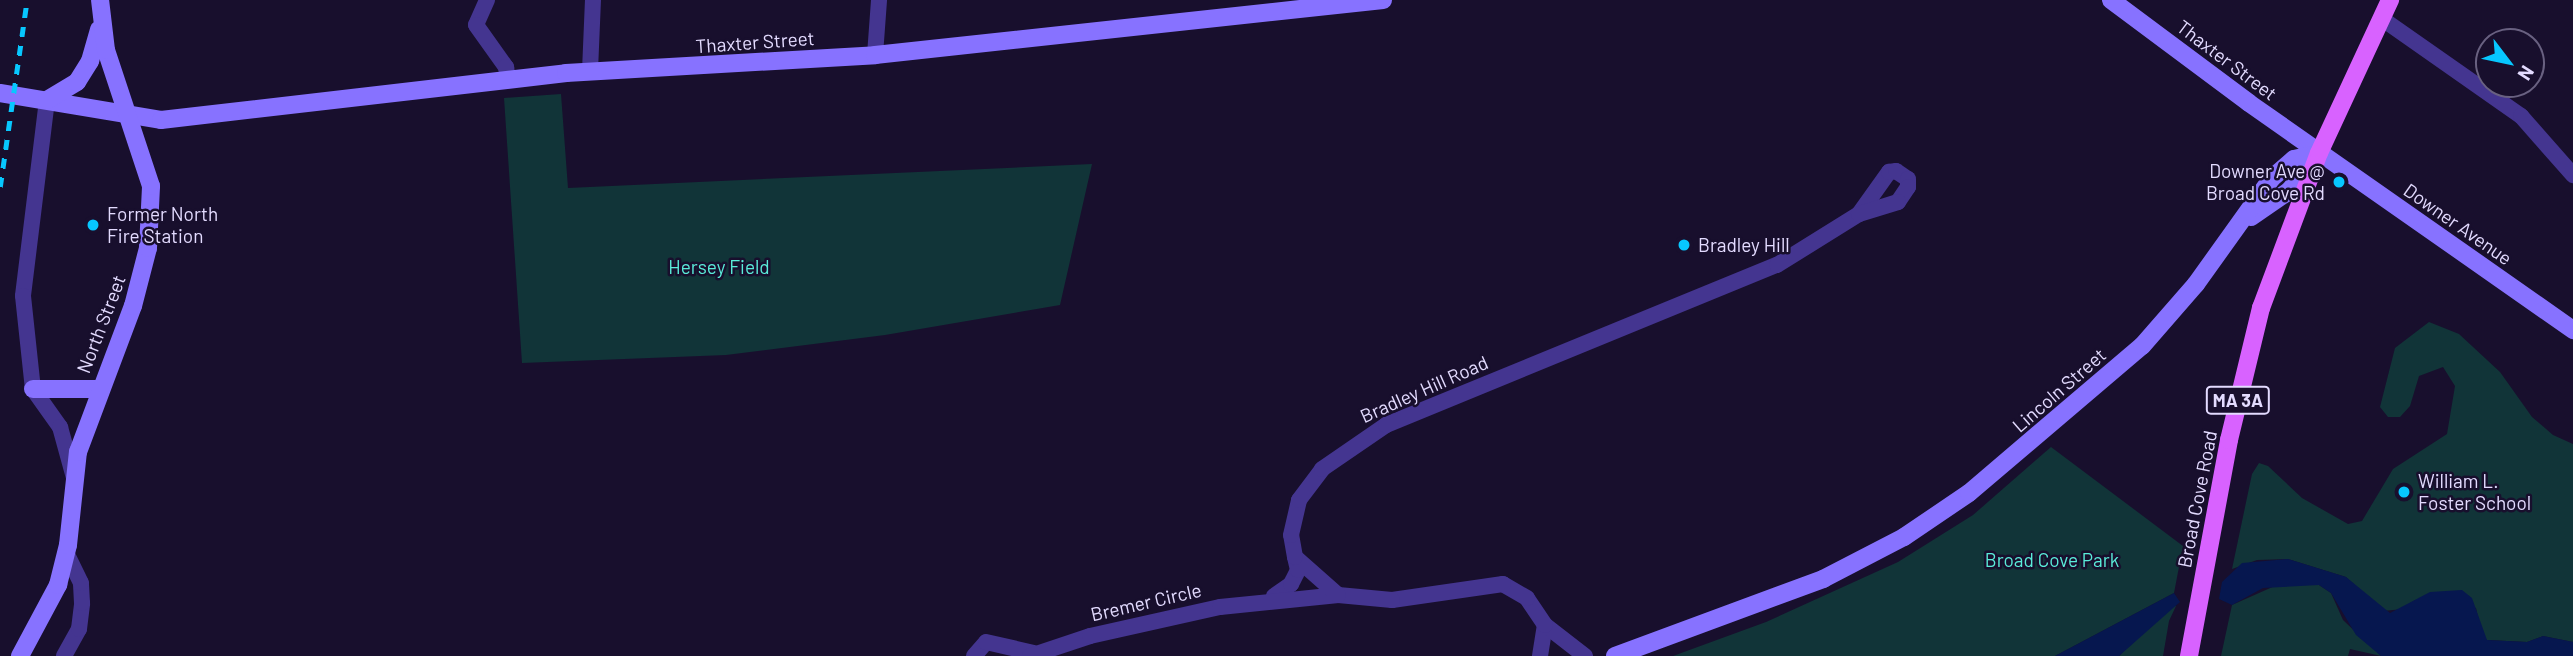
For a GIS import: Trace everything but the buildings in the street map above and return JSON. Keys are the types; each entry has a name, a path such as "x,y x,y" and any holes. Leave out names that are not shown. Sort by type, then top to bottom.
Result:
{"main road":[{"name":"MA 3A","path":"2319,153 2390,0"},
{"name":"Broad Cove Road","path":"2189,656 2245,366 2282,247 2319,153"}],"street":[{"path":"487,0 476,25 506,67 508,80"},
{"path":"590,71 593,0"},
{"path":"875,55 879,0"},
{"name":"Thaxter Street","path":"0,93 161,120 590,71 875,55 1383,0"},
{"name":"Thaxter Street","path":"2111,0 2319,153"},
{"path":"75,482 60,427 33,389 23,296 47,100 82,75 96,44 101,8"},
{"name":"North Street","path":"20,656 50,602 66,552 78,452 99,389 133,306 148,248 151,186 106,50 101,8"},
{"path":"2381,18 2521,116 2573,175"},
{"name":"Lincoln Street","path":"1615,656 1823,579 1904,537 1958,501 2141,346 2175,310 2272,178 2294,159 2319,153"},
{"name":"Downer Avenue","path":"2319,153 2573,330"},
{"name":"Bradley Hill Road","path":"1295,557 1293,517 1310,481 1339,454 1386,425 1748,278 1859,214"},
{"path":"33,389 99,389"},
{"path":"64,656 79,629 82,603 81,583 66,552"},
{"path":"1295,557 1338,595 1392,600 1503,584 1527,598 1545,625 1585,656"},
{"name":"Bremer Circle","path":"1268,598 1291,584 1298,570 1295,557"},
{"name":"Bremer Circle","path":"974,656 986,642 1032,654 1127,627 1268,598 1338,595"},
{"path":"1540,656 1545,625"}],"green space":[{"name":"Hersey Field","path":"561,94 568,188 1092,164 1060,305 885,335 726,355 522,363 504,98"},
{"path":"2429,322 2459,334 2500,372 2532,417 2553,435 2573,444 2573,642 2543,636 2527,642 2487,640 2482,636 2476,608 2415,600 2403,609 2383,611 2346,577 2288,559 2257,560 2232,569 2252,474 2259,463 2268,466 2302,498 2348,524 2362,521 2393,469 2447,434 2455,386 2443,367 2419,376 2410,406 2400,417 2388,417 2380,407 2395,348"},
{"name":"Broad Cove Park","path":"2051,447 2183,546 2174,593 2055,656 1673,656 1766,622 1898,562 1973,515"},
{"path":"2277,585 2319,585 2331,593 2343,620 2381,656 2350,649 2348,656 2221,656 2232,605"},
{"path":"2171,606 2176,606 2169,621 2163,656 2119,656"}],"shaded area":[{"path":"2288,559 2346,577 2390,613 2430,592 2462,590 2472,598 2487,640 2527,642 2543,636 2573,642 2573,656 2381,656 2356,635 2331,593 2319,585 2263,588 2232,605 2219,599 2222,582 2242,563"},
{"path":"2174,593 2180,602 2119,656 2055,656"}],"railway":[{"path":"0,187 27,0"}],"place":[{"name":"Downer Ave @ Broad Cove Rd","path":"2339,182"},
{"name":"Former North Fire Station","path":"93,225"},
{"name":"Bradley Hill","path":"1684,245"},
{"name":"William L. Foster School","path":"2404,492"}]}
